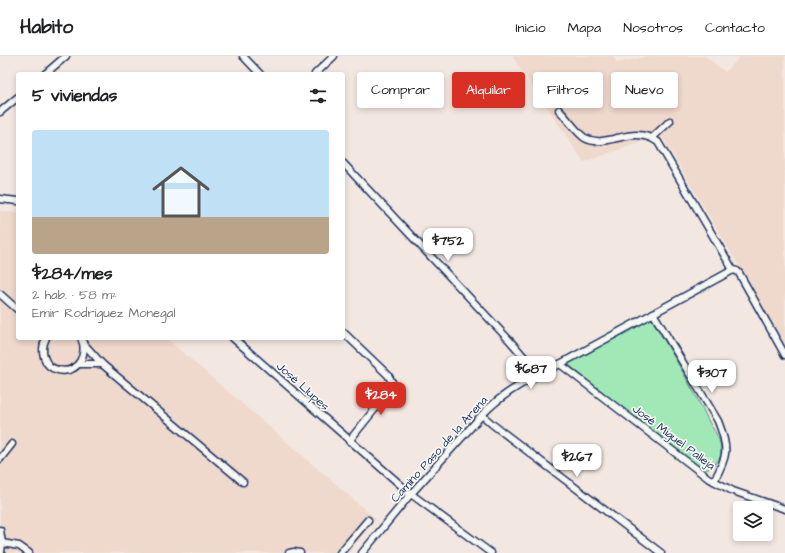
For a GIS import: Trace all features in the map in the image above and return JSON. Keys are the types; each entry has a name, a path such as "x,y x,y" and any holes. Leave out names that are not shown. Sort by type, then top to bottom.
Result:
{"street":[{"path":"47,72 66,56"},
{"path":"243,56 258,72"},
{"path":"317,72 334,56"},
{"path":"0,112 16,99"},
{"path":"559,110 584,138 595,141 608,140 628,135 652,138 658,142 733,270 739,273 785,355"},
{"path":"652,138 670,121"},
{"path":"345,165 511,342 539,374"},
{"path":"0,199 16,201"},
{"name":"Camino Paso de la Arena","path":"362,553 411,494 482,414 494,403 539,374 733,270"},
{"path":"0,294 16,307"},
{"path":"653,313 718,421 723,433 726,444 726,454 714,481"},
{"path":"345,334 388,375 392,382 391,389 349,441"},
{"path":"45,340 42,345 43,356 49,365 58,370 70,370 79,364 84,354 82,341"},
{"name":"José Llupes","path":"235,340 411,494 491,553"},
{"path":"82,341 102,364 243,482"},
{"path":"79,364 102,364"},
{"name":"José Miguel Palleja","path":"560,364 714,481 747,497 785,509"},
{"path":"482,414 492,424 661,553"},
{"path":"0,459 12,444"},
{"path":"340,553 368,520"},
{"path":"0,530 2,543 1,553"},
{"path":"2,543 18,546 30,553"},
{"path":"289,553 300,553"}],"shaded area":[{"path":"512,56 613,56 617,63 650,56 705,56 725,72 741,56 785,56 785,349 739,266 661,135 584,162 547,108 603,108 603,72 533,72 533,87 525,75 525,72 523,72"},
{"path":"0,211 16,213 16,340 168,340 376,519 348,553 0,553"}],"green space":[{"path":"651,318 719,439 721,446 720,457 716,464 706,470 703,471 662,440 569,365 569,362"}]}
